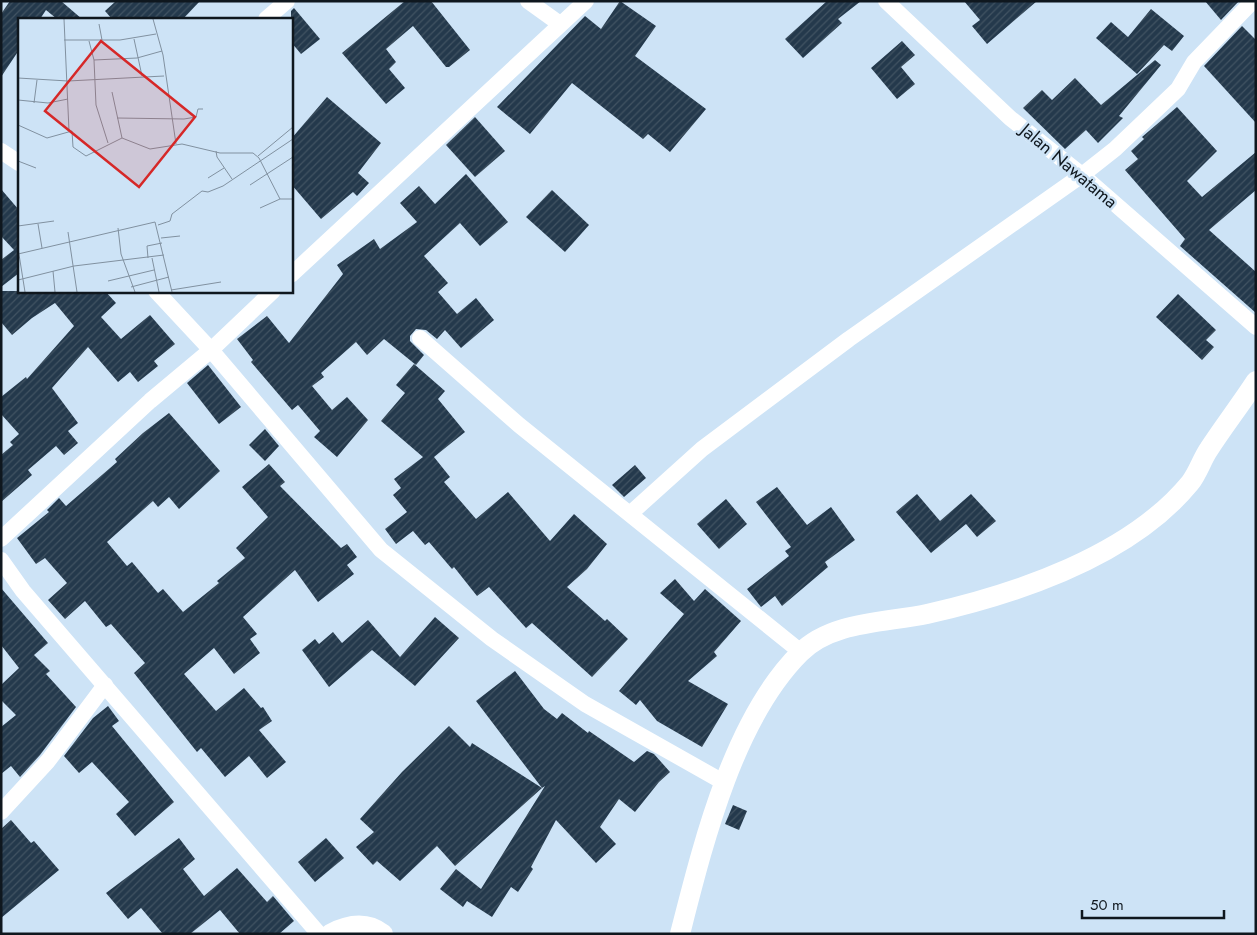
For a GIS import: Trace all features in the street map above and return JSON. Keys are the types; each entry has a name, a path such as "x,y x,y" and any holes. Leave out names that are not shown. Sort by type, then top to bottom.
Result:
{"street":[{"path":"267,18 287,1"},
{"path":"528,1 560,24"},
{"path":"292,274 586,1"},
{"name":"Jalan Nawatama","path":"886,1 1010,118 1082,175 1256,327"},
{"path":"631,514 702,449 849,339 1082,175 1115,149 1178,89 1194,62 1253,1"},
{"path":"1,150 18,162"},
{"path":"157,292 211,350 381,550 492,639 585,704 725,783"},
{"path":"1,539 150,401 211,350 272,292"},
{"path":"420,338 519,425 631,514 690,565 801,652"},
{"path":"680,934 695,876 725,783 746,734 768,694 801,652 827,634 857,626 894,621 959,607 1023,588 1098,554 1156,517 1191,482 1207,452 1256,380"},
{"path":"1,560 23,591 319,934"},
{"path":"1,812 48,761 105,685"},
{"path":"330,934 352,925 376,929 383,934"}],"building":[{"path":"10,1 61,1 81,18 56,18 46,10 41,18 18,18 18,52 1,77 1,14"},
{"path":"116,1 200,1 184,18 111,18 105,11"},
{"path":"405,1 431,1 470,50 449,67 446,67 413,26 386,49 396,62 389,69 405,88 386,104 342,53"},
{"path":"620,1 656,26 635,56 706,109 670,152 648,134 643,139 572,83 530,134 497,107 585,16 601,29"},
{"path":"827,1 861,1 838,19 842,23 803,58 785,39"},
{"path":"964,1 1037,1 987,44 972,26 980,20"},
{"path":"1205,1 1239,1 1221,20"},
{"path":"294,8 320,39 301,54 292,43 291,11"},
{"path":"1151,9 1184,36 1172,51 1164,45 1137,74 1096,38 1111,22 1128,37"},
{"path":"1242,26 1256,40 1256,123 1204,66"},
{"path":"902,41 915,55 901,67 915,84 897,99 871,68"},
{"path":"1155,60 1161,65 1119,116 1123,118 1098,143 1086,130 1065,149 1023,108 1042,90 1052,100 1075,78 1101,105"},
{"path":"327,97 381,143 358,173 369,183 357,196 353,192 321,219 292,185 292,138"},
{"path":"1177,107 1217,151 1187,181 1202,197 1256,152 1256,190 1209,230 1256,272 1256,313 1180,246 1185,239 1125,170 1138,159 1131,151 1144,139 1142,137"},
{"path":"475,117 505,151 475,177 446,145"},
{"path":"466,174 508,222 480,246 460,223 424,256 448,283 438,292 457,314 476,298 494,320 461,348 445,330 437,339 426,330 416,329 410,336 410,341 424,355 416,365 384,339 367,355 356,342 321,373 324,377 312,386 332,410 347,397 368,420 337,457 314,437 320,431 298,405 292,410 251,362 253,360 237,339 267,316 289,343 343,274 337,265 374,239 380,249 417,222 400,203 419,186 435,204"},
{"path":"1,189 18,209 18,274 1,287 1,260 14,250 1,236"},
{"path":"552,190 589,225 565,252 526,217"},
{"path":"1,291 106,292 116,303 101,317 121,339 150,315 175,344 154,361 158,366 138,382 130,372 118,382 88,347 52,388 78,423 68,431 78,443 64,455 56,446 28,470 32,475 1,502 1,455 13,445 10,442 19,434 1,414 1,397 26,377 27,379 74,326 55,303 32,318 12,335 1,322"},
{"path":"1178,294 1216,330 1206,340 1214,347 1202,360 1156,317"},
{"path":"414,364 445,391 438,399 465,432 434,457 450,477 444,482 476,519 508,492 550,541 574,514 607,544 587,569 567,587 605,621 607,619 628,639 592,677 532,623 526,628 489,587 477,596 454,567 452,569 429,542 425,545 413,531 396,544 385,529 407,512 393,495 401,488 394,479 423,457 381,421 405,393 396,385"},
{"path":"208,365 241,407 219,424 187,383"},
{"path":"169,413 220,471 179,509 169,497 158,507 153,501 107,542 127,566 132,562 158,593 163,589 183,612 219,583 217,581 245,558 236,548 268,517 242,487 269,464 285,482 280,486 341,548 347,544 357,557 347,565 354,574 318,602 295,570 243,617 257,634 250,639 260,653 234,674 214,648 184,674 216,711 244,688 261,708 263,707 272,721 259,730 286,762 267,778 249,756 225,777 201,748 197,752 134,673 145,663 111,624 106,627 85,601 65,619 48,600 67,583 45,558 36,564 17,538 49,512 47,510 59,498 66,506 117,462 115,459 143,433"},
{"path":"265,429 279,446 265,461 249,445"},
{"path":"635,465 646,478 624,497 612,485"},
{"path":"777,487 807,525 831,507 855,540 825,562 828,567 782,606 775,596 761,607 747,589 789,556 785,551 791,547 756,502"},
{"path":"917,494 940,521 971,494 996,521 977,537 966,524 931,553 896,512"},
{"path":"726,499 747,524 719,549 697,524"},
{"path":"675,579 694,601 705,589 741,621 714,652 717,656 688,681 728,704 702,747 657,721 640,700 636,705 619,691 684,614 660,593"},
{"path":"1,588 48,643 34,655 50,671 46,674 76,707 40,755 20,777 11,766 1,774 1,727 16,715 1,700 1,685 19,668 1,645"},
{"path":"435,617 459,638 415,686 372,650 329,687 302,650 315,639 319,644 333,632 342,643 368,620 400,657"},
{"path":"515,671 544,709 557,719 562,713 588,733 589,731 634,762 647,751 654,754 670,772 659,782 635,812 619,799 600,827 616,844 596,863 556,820 531,867 533,869 518,892 511,887 492,917 467,901 463,907 440,889 456,869 481,889 545,786 542,788 476,701"},
{"path":"108,706 119,721 112,726 174,802 135,836 116,814 129,802 92,762 79,773 64,756 93,718"},
{"path":"449,726 470,747 472,743 542,788 455,866 437,846 400,881 377,861 373,865 356,847 374,832 360,819 402,772"},
{"path":"733,805 747,811 739,830 725,824"},
{"path":"11,820 31,843 34,841 59,870 1,918 1,829"},
{"path":"179,838 195,859 183,869 204,896 237,868 267,902 273,896 294,921 279,934 240,934 220,910 190,934 163,934 141,908 128,919 106,893"},
{"path":"326,838 344,858 315,882 298,862"}]}
